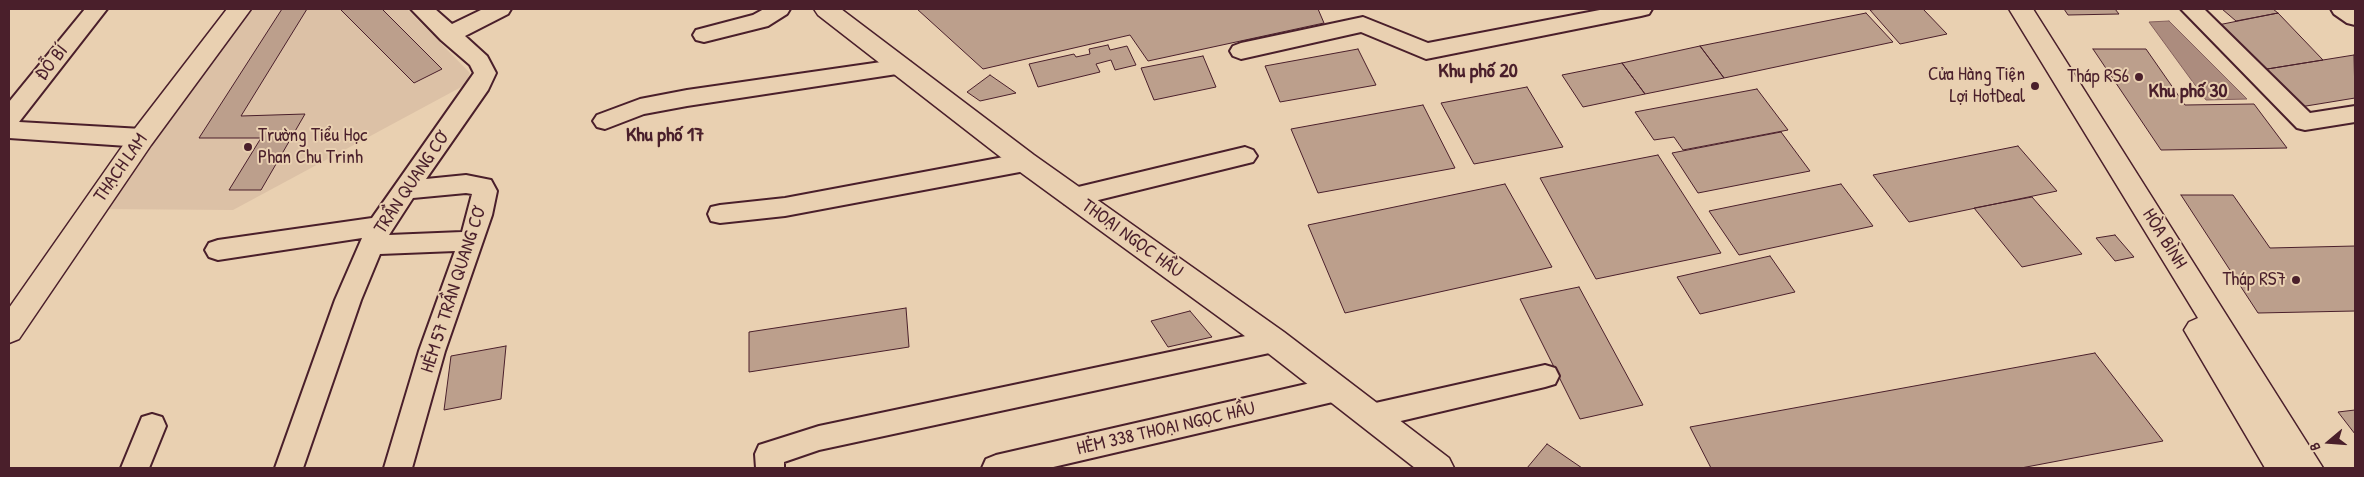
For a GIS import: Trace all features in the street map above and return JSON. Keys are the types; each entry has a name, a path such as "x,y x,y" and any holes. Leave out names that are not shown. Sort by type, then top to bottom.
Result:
{"main road":[{"name":"THẠCH LAM","path":"9,331 142,138 238,9"},
{"name":"THOẠI NGỌC HẦU","path":"826,9 1025,162 1274,341 1438,468"},
{"name":"HÒA BÌNH","path":"2002,9 2207,326 2307,468"},
{"name":"HÒA BÌNH","path":"2021,9 2207,326 2282,468"}],"street":[{"name":"ĐỖ BÍ","path":"9,118 96,9"},
{"path":"449,35 500,9"},
{"path":"704,35 760,21 779,9"},
{"path":"1241,51 1363,24 1426,51 1641,9"},
{"path":"2192,9 2304,122 2355,114"},
{"path":"2342,9 2355,18"},
{"name":"TRẦN QUANG CƠ","path":"289,468 348,300 376,235 404,190 480,84 485,72 479,61 449,35 432,11"},
{"path":"605,122 640,107 687,98 902,67"},
{"path":"9,130 142,138"},
{"path":"1074,197 1245,156"},
{"path":"720,214 785,207 1025,162"},
{"name":"HẺM 57 TRẦN QUANG CƠ","path":"398,468 432,351 471,241 485,191 482,186 466,184 404,190"},
{"path":"218,250 376,235 471,241"},
{"path":"770,461 819,438 1274,341"},
{"path":"1371,416 1545,376"},
{"name":"HẺM 338 THOẠI NGỌC HẦU","path":"996,468 1337,389"},
{"path":"136,468 152,426"}],"shaded area":[{"name":"Trường Tiểu Học Phan Chu Trinh","path":"243,9 407,9 470,73 465,85 233,210 102,209"},
{"path":"2169,21 2247,99 2206,100 2149,22"}],"building":[{"path":"282,9 307,9 241,116 305,114 261,190 229,190 261,138 199,138"},
{"path":"340,9 382,9 442,69 414,83"},
{"path":"917,9 1318,9 1324,23 1148,61 1130,35 983,69"},
{"path":"1923,9 1947,34 1900,44 1870,10"},
{"path":"2064,9 2115,9 2119,14 2068,15"},
{"path":"2222,9 2273,9 2278,13 2236,21"},
{"path":"1866,13 1893,42 1724,78 1700,46"},
{"path":"2278,13 2323,60 2261,70 2218,25"},
{"path":"1108,45 1110,50 1127,46 1136,65 1115,70 1111,60 1096,64 1100,72 1038,87 1029,64 1074,54 1076,57 1090,54 1089,49"},
{"path":"1700,46 1724,78 1645,94 1622,63"},
{"path":"1358,49 1376,85 1280,102 1265,66"},
{"name":"Tháp RS6","path":"2093,49 2146,49 2185,105 2254,104 2287,148 2161,150"},
{"path":"2354,55 2355,98 2300,107 2261,70"},
{"path":"1203,56 1216,87 1154,100 1141,68"},
{"path":"1622,63 1645,94 1583,107 1562,75"},
{"path":"990,75 1016,93 980,101 967,92"},
{"path":"1527,87 1563,147 1474,164 1441,103"},
{"path":"1757,89 1788,130 1683,150 1674,137 1654,140 1635,112"},
{"path":"1423,105 1455,168 1318,193 1291,129"},
{"path":"1781,132 1810,171 1698,193 1672,153"},
{"path":"2018,146 2057,191 1909,222 1873,175"},
{"path":"1658,155 1721,253 1596,279 1540,178"},
{"path":"1505,184 1552,267 1345,313 1308,225"},
{"path":"1841,184 1873,226 1739,255 1709,211"},
{"name":"Tháp RS7","path":"2181,195 2233,195 2270,248 2355,246 2355,311 2258,313"},
{"path":"2032,197 2082,254 2022,267 1974,208"},
{"path":"2115,235 2134,257 2115,261 2096,238"},
{"path":"1770,256 1795,292 1700,314 1677,277"},
{"path":"1579,287 1643,405 1580,419 1520,299"},
{"path":"906,308 909,347 749,372 749,332"},
{"path":"1190,311 1212,337 1168,347 1151,321"},
{"path":"506,346 501,399 444,410 451,356"},
{"path":"2095,353 2163,441 2021,468 1711,468 1690,427"},
{"path":"2355,410 2355,434 2338,412"},
{"path":"1547,444 1582,468 1527,468"}],"place":[{"name":"Tháp RS6","path":"2139,77"},
{"name":"Cửa Hàng Tiện Lợi HotDeal","path":"2035,86"},
{"name":"Trường Tiểu Học Phan Chu Trinh","path":"248,147"},
{"name":"Tháp RS7","path":"2296,280"}],"district":[{"name":"Khu phố 20","path":"1478,72"},
{"name":"Khu phố 30","path":"2188,92"},
{"name":"Khu phố 17","path":"665,136"}]}
